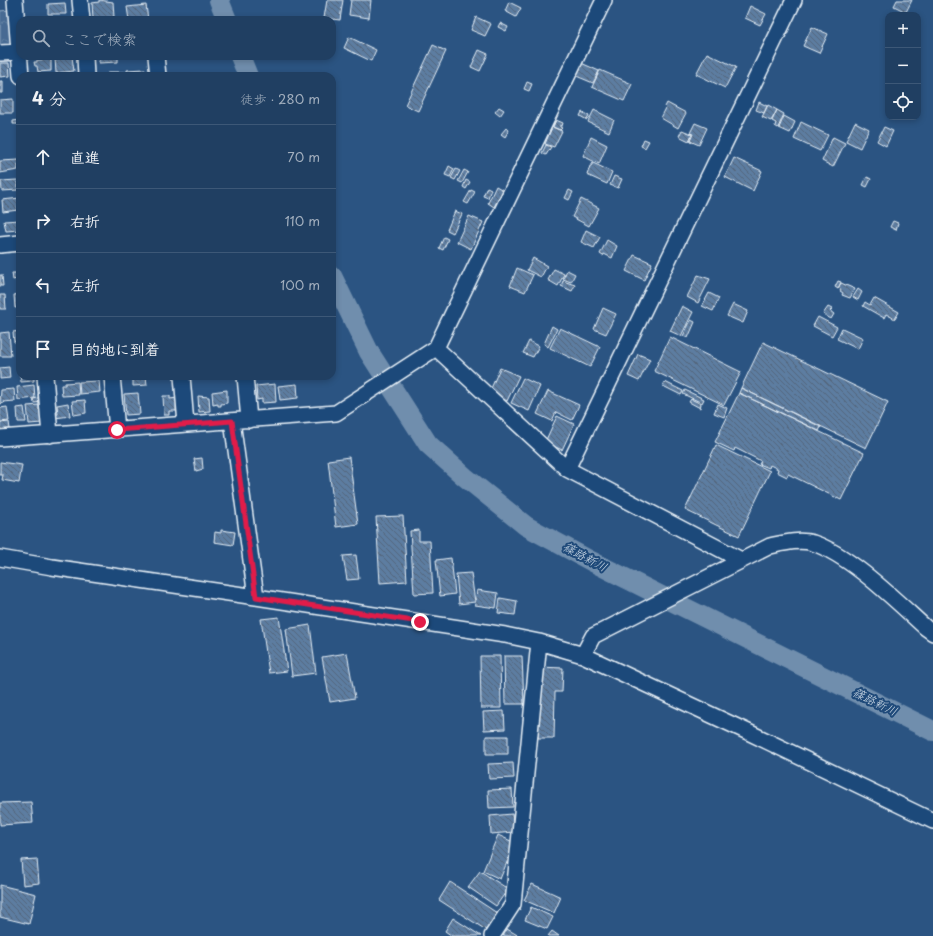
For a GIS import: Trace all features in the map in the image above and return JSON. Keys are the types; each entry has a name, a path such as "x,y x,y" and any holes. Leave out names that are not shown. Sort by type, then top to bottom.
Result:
{"street":[{"path":"15,0 17,16"},
{"path":"80,0 82,16"},
{"path":"0,438 336,413 436,348 604,0"},
{"path":"567,469 794,0"},
{"path":"0,53 16,52"},
{"path":"20,60 21,72"},
{"path":"84,60 86,72"},
{"path":"156,60 158,72"},
{"path":"0,245 16,243"},
{"path":"436,348 567,469 735,564"},
{"path":"45,380 50,434"},
{"path":"112,380 117,430"},
{"path":"182,380 186,424"},
{"path":"246,380 249,420"},
{"path":"232,421 256,597"},
{"path":"583,655 593,636 770,546 791,542 812,543 839,555 876,584 933,633"},
{"path":"0,558 504,635 539,642 583,655 933,821"},
{"path":"492,936 513,904 539,642"}],"green space":[{"path":"9,10 12,46 0,46 0,11"}],"building":[{"path":"99,0 113,2 114,16 93,16 92,3 99,2"},
{"path":"327,0 343,0 340,20 336,20 336,16 324,16"},
{"path":"351,0 371,0 369,18 349,15"},
{"path":"897,0 912,0 906,12 894,6"},
{"path":"509,2 521,8 516,17 505,11"},
{"path":"65,3 66,14 48,14 48,4"},
{"path":"146,5 147,16 128,16 127,7"},
{"path":"750,6 766,14 760,25 745,18"},
{"path":"476,17 491,24 485,36 471,30"},
{"path":"500,23 508,27 506,31 498,27"},
{"path":"812,27 828,34 819,53 803,46"},
{"path":"349,37 376,50 371,61 344,48"},
{"path":"433,45 446,51 418,111 405,105"},
{"path":"479,50 488,54 480,71 471,67"},
{"path":"707,53 736,67 725,88 696,74"},
{"path":"37,60 51,60 51,71 38,72 37,66 35,66 34,62 37,62"},
{"path":"55,60 72,60 74,71 56,72"},
{"path":"99,60 118,60 118,62 99,63"},
{"path":"579,62 599,71 593,83 574,75"},
{"path":"0,63 9,63 10,76 0,77"},
{"path":"145,69 145,72 127,72 127,70"},
{"path":"600,70 632,84 624,101 592,87"},
{"path":"0,81 3,81 3,93 0,93"},
{"path":"527,82 532,84 529,91 524,89"},
{"path":"13,99 13,113 0,113 0,100"},
{"path":"759,102 767,106 764,113 756,110"},
{"path":"667,103 686,113 678,128 661,118"},
{"path":"768,105 777,110 771,121 762,117"},
{"path":"499,107 504,110 500,116 495,112"},
{"path":"594,110 614,120 609,132 588,122"},
{"path":"777,110 784,114 778,128 775,126 776,123 772,121"},
{"path":"582,112 589,116 587,120 580,116"},
{"path":"784,116 795,122 790,133 779,128"},
{"path":"556,120 563,123 562,126 560,125 562,128 560,130 553,127"},
{"path":"801,122 828,135 820,151 794,139"},
{"path":"855,122 869,129 860,148 846,141"},
{"path":"695,123 707,128 699,145 690,141 693,134 690,133"},
{"path":"552,127 562,131 554,147 545,144"},
{"path":"884,127 893,131 886,146 877,141"},
{"path":"506,128 509,130 505,137 501,134"},
{"path":"682,130 692,134 689,141 679,136"},
{"path":"591,137 607,145 599,164 583,156"},
{"path":"833,137 845,143 833,167 822,161"},
{"path":"644,139 649,141 645,148 641,146"},
{"path":"546,145 551,147 546,155 542,153"},
{"path":"734,158 762,171 753,191 725,177"},
{"path":"16,160 16,170 0,173 0,161"},
{"path":"593,163 612,172 607,184 587,175 590,166"},
{"path":"449,166 454,169 450,177 445,175"},
{"path":"456,169 460,171 455,180 451,178"},
{"path":"464,170 468,172 462,183 458,181"},
{"path":"614,176 622,179 618,188 610,185"},
{"path":"867,177 871,179 867,187 863,185"},
{"path":"16,180 16,190 2,191 1,181"},
{"path":"466,180 470,182 466,189 463,187"},
{"path":"496,186 503,190 494,207 488,203"},
{"path":"487,187 491,189 488,198 483,196"},
{"path":"471,190 475,192 468,204 464,202"},
{"path":"569,190 573,192 569,200 565,198"},
{"path":"16,198 16,210 3,212 2,200"},
{"path":"581,199 599,208 589,226 572,217"},
{"path":"455,211 462,214 453,233 447,230"},
{"path":"469,216 483,222 471,249 457,242"},
{"path":"16,220 16,230 6,231 4,221"},
{"path":"893,221 898,223 896,230 890,227"},
{"path":"586,230 600,237 594,248 581,242"},
{"path":"444,237 448,239 443,250 439,248"},
{"path":"607,240 617,246 612,258 604,254 603,256 600,254"},
{"path":"634,255 652,263 644,280 626,271"},
{"path":"533,258 547,266 541,277 527,270"},
{"path":"517,268 533,275 525,292 510,286"},
{"path":"554,269 564,274 558,286 548,280"},
{"path":"567,270 575,274 571,282 563,279"},
{"path":"12,273 16,273 16,279 13,280"},
{"path":"0,275 2,275 3,286 0,286"},
{"path":"698,275 710,279 698,303 687,297"},
{"path":"563,281 575,285 572,291 561,286"},
{"path":"838,281 841,282 838,289 835,287"},
{"path":"841,283 855,289 850,298 842,295 843,293 840,291 841,289 838,288"},
{"path":"858,289 862,292 858,300 853,297"},
{"path":"709,293 719,298 713,311 702,306"},
{"path":"0,295 5,295 6,309 0,309"},
{"path":"14,295 16,295 15,308"},
{"path":"874,298 899,312 895,319 886,314 884,318 863,306 865,302 870,305"},
{"path":"733,304 748,311 743,323 727,316"},
{"path":"682,306 693,312 681,336 670,331"},
{"path":"828,307 832,309 830,311 834,314 831,319 823,314"},
{"path":"603,308 616,314 606,334 594,329"},
{"path":"818,317 837,327 832,336 813,326"},
{"path":"691,320 695,322 688,338 683,336"},
{"path":"552,326 557,329 548,347 544,344"},
{"path":"560,328 600,347 590,367 550,348"},
{"path":"842,328 863,338 858,349 837,339"},
{"path":"9,332 11,356 0,356 0,333"},
{"path":"13,332 16,332 16,342 14,342"},
{"path":"670,337 741,372 724,405 654,371"},
{"path":"529,341 539,346 533,357 523,353"},
{"path":"763,342 888,402 866,448 741,388"},
{"path":"638,354 650,359 639,381 628,376"},
{"path":"9,367 10,378 0,379 0,368"},
{"path":"500,368 519,376 507,401 489,393"},
{"path":"523,378 540,386 529,411 511,403"},
{"path":"21,380 34,380 34,381 21,382"},
{"path":"133,380 146,380 147,385 133,386"},
{"path":"99,381 100,392 80,394 79,382"},
{"path":"78,382 79,395 62,396 61,385 65,385 65,383"},
{"path":"665,382 683,391 681,395 663,386"},
{"path":"275,384 276,402 262,403 262,399 257,400 256,386"},
{"path":"297,384 298,398 280,400 278,386"},
{"path":"34,385 35,398 18,400 17,387"},
{"path":"741,388 821,427 819,431 739,393"},
{"path":"14,389 15,401 3,402 4,403 0,404 1,390"},
{"path":"227,390 227,403 221,404 221,406 218,406 218,404 213,405 212,392"},
{"path":"685,390 704,399 702,403 683,394"},
{"path":"548,391 579,405 572,420 556,412 552,421 537,414"},
{"path":"138,393 140,414 126,415 124,394"},
{"path":"739,393 864,453 841,500 788,474 787,477 777,472 778,469 770,465 769,468 759,464 761,461 735,448 734,451 715,442"},
{"path":"38,394 43,394 44,402 34,403 33,399 38,398"},
{"path":"163,396 170,396 170,399 177,398 176,411 169,411 169,415 164,415"},
{"path":"198,396 209,397 210,411 199,412"},
{"path":"691,399 701,404 700,408 689,402"},
{"path":"85,400 86,413 74,415 72,401"},
{"path":"68,403 70,416 55,418 55,415 58,414 57,405"},
{"path":"718,404 727,408 724,417 714,413"},
{"path":"39,405 39,410 41,409 42,423 29,424 27,406"},
{"path":"7,407 9,421 0,422 0,408"},
{"path":"24,407 26,422 18,422 17,408"},
{"path":"557,416 574,424 562,450 545,442"},
{"path":"9,422 10,429 0,430 0,423"},
{"path":"716,445 770,471 739,536 685,510"},
{"path":"349,457 358,524 336,527 328,460"},
{"path":"202,458 203,469 196,471 194,459"},
{"path":"0,462 22,465 19,483 2,480 3,475 0,475"},
{"path":"403,516 407,581 380,583 376,517"},
{"path":"221,530 235,532 233,545 214,542 215,532 221,533"},
{"path":"419,530 419,541 430,541 433,593 414,594 410,531"},
{"path":"356,555 359,579 347,580 343,556"},
{"path":"451,558 455,594 440,596 436,560"},
{"path":"471,573 475,602 459,604 456,574"},
{"path":"477,590 498,593 496,608 475,605"},
{"path":"500,598 517,601 515,615 498,613"},
{"path":"279,617 287,671 269,673 261,619"},
{"path":"310,625 316,673 292,676 286,629"},
{"path":"347,653 355,698 330,702 322,657"},
{"path":"480,656 500,656 501,708 481,708"},
{"path":"504,656 522,656 524,704 505,704"},
{"path":"540,667 563,668 562,692 555,692 554,738 538,738"},
{"path":"504,711 505,729 484,730 483,712"},
{"path":"486,736 508,736 508,754 486,754"},
{"path":"513,763 514,778 489,779 488,764"},
{"path":"512,789 513,807 489,808 488,790"},
{"path":"31,802 33,823 0,825 0,803"},
{"path":"512,814 514,832 491,834 490,816"},
{"path":"498,835 515,843 500,879 483,871"},
{"path":"37,859 39,883 23,885 21,860"},
{"path":"480,871 508,889 496,906 468,887"},
{"path":"450,882 497,913 486,930 439,900"},
{"path":"532,884 561,897 554,913 524,900"},
{"path":"0,885 36,894 29,924 0,917"},
{"path":"531,907 553,917 547,929 525,920"},
{"path":"453,918 481,936 452,936 445,931"},
{"path":"507,929 519,936 503,936"},
{"path":"552,931 559,936 548,936"}],"waterway":[{"name":"篠路新川","path":"219,0 225,16"},
{"name":"篠路新川","path":"242,60 246,72"},
{"name":"篠路新川","path":"336,284 369,352 428,444 465,477 526,526 591,561 933,731"}],"route":[{"path":"117,430 232,421 256,597 420,622"}]}
